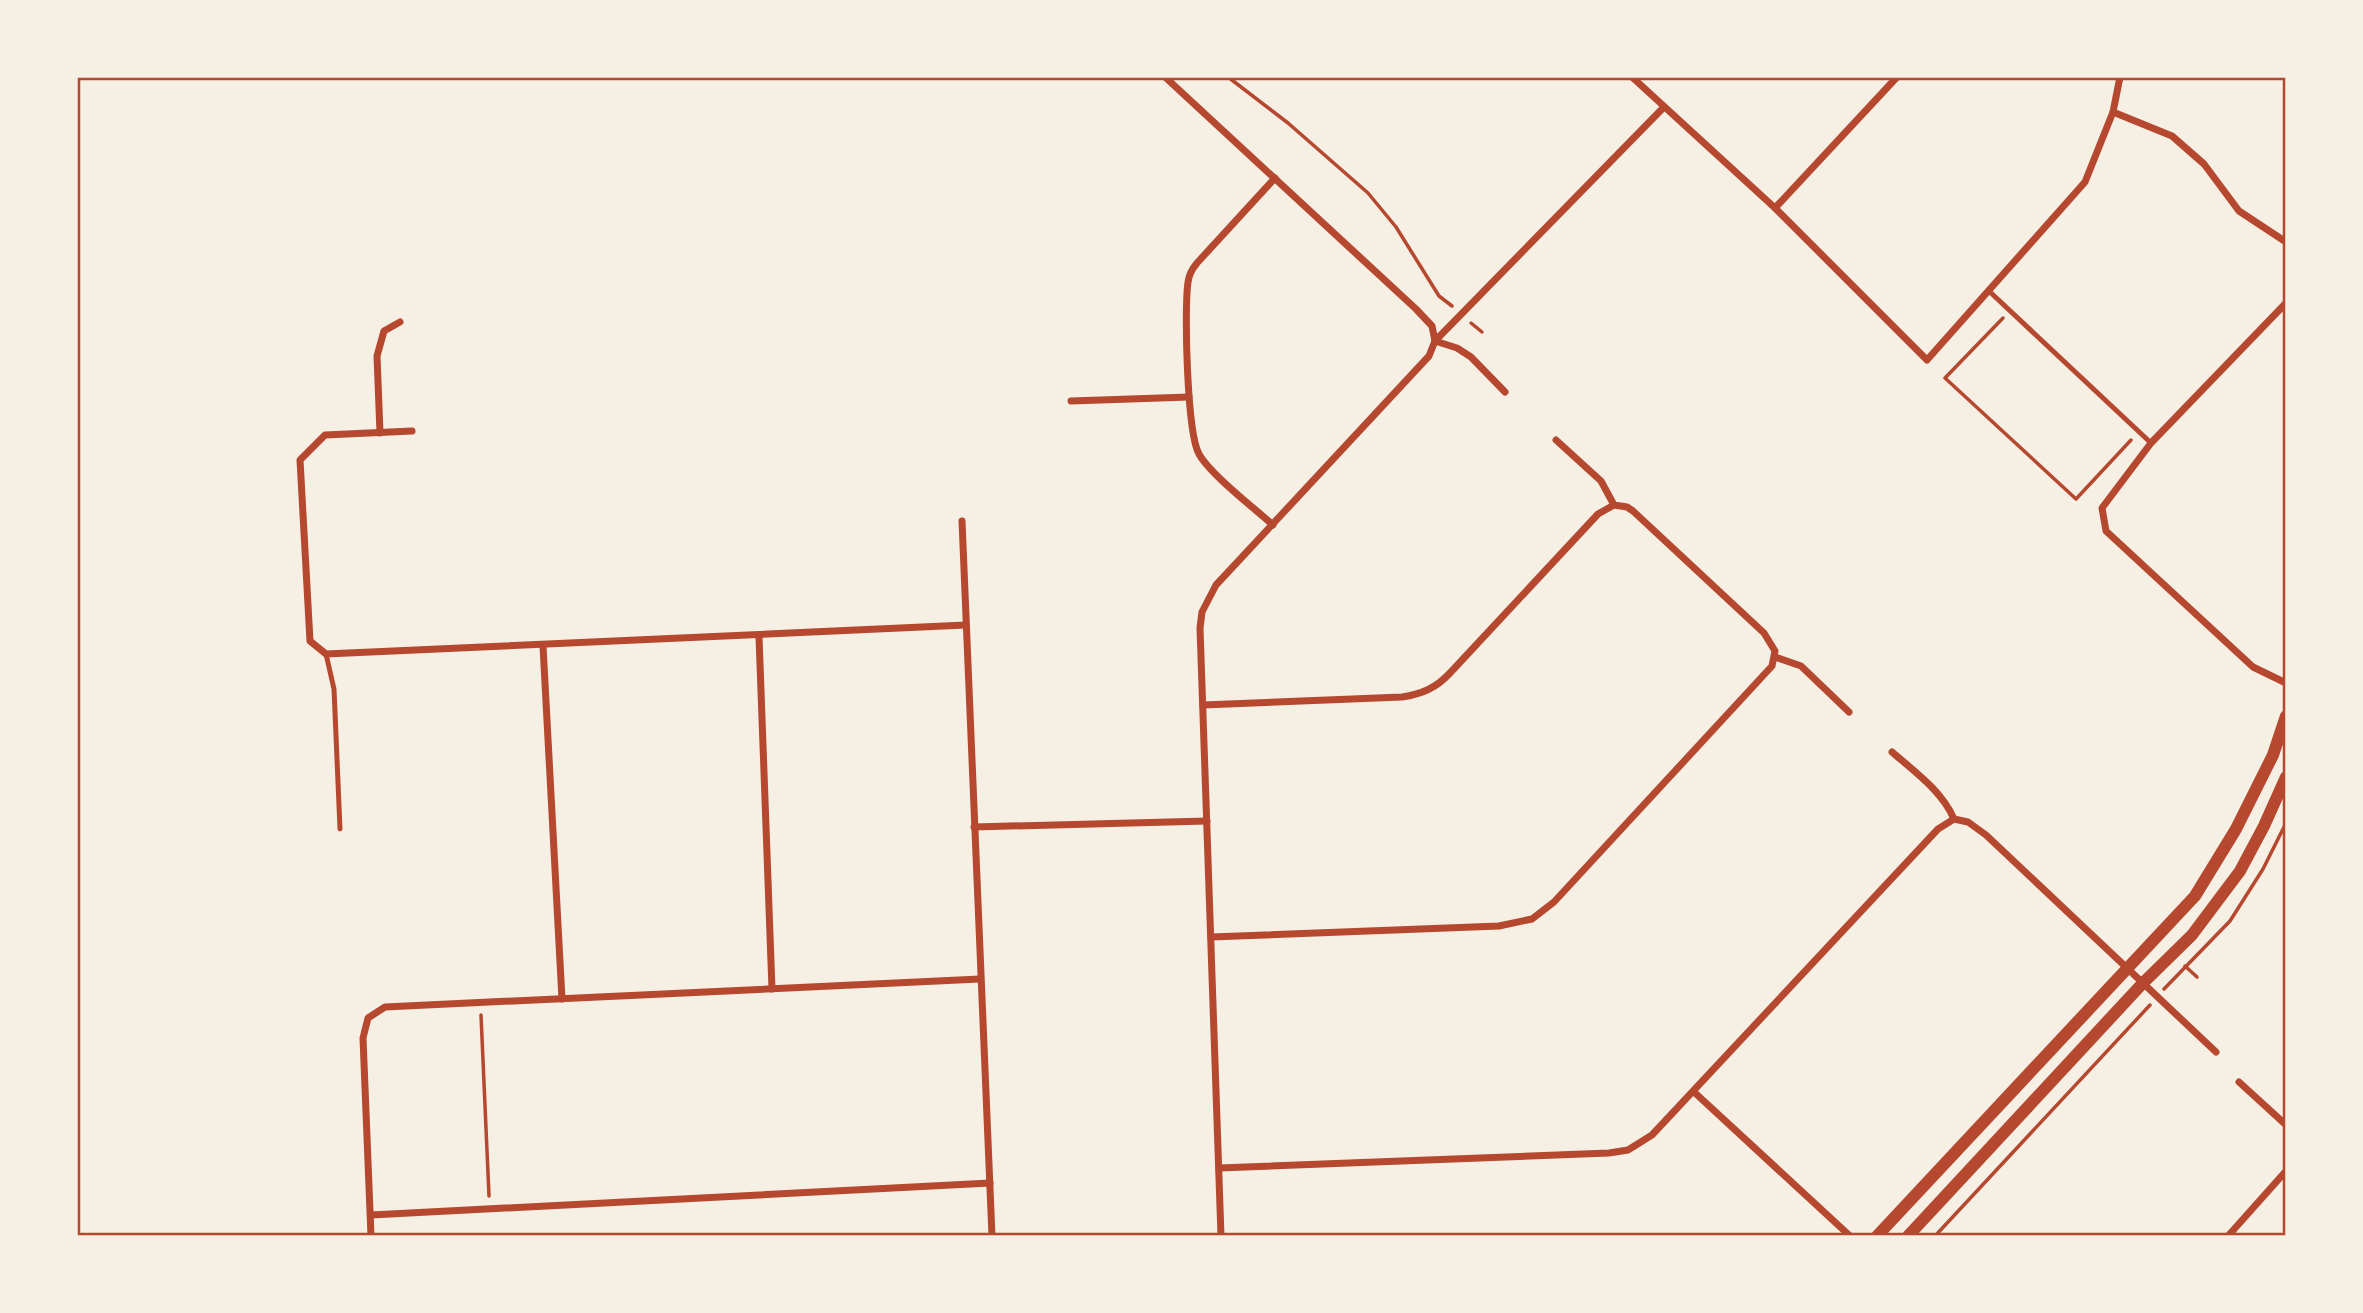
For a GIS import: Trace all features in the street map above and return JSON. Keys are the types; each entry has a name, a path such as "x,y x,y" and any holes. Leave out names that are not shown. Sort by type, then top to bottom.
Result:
{"street":[{"path":"1165,77 1421,314 1432,327 1435,341"},
{"path":"1632,77 1775,208 1927,360 2085,182 2113,112 2120,77"},
{"path":"1775,208 1897,77"},
{"path":"1221,1236 1200,628 1202,612 1216,585 1429,356 1435,341 1663,107"},
{"path":"2113,112 2172,136 2204,164 2239,211 2286,242"},
{"path":"1273,525 1206,464 1199,454 1192,429 1189,397 1187,291 1191,270 1275,178"},
{"path":"2286,303 2151,443 2102,508 2106,531 2253,667 2286,683"},
{"path":"380,433 377,356 384,331 400,323"},
{"path":"1435,341 1457,348 1471,357 1505,392"},
{"path":"1071,401 1189,397"},
{"path":"412,431 325,435 300,460 310,641 326,654 759,637 966,625"},
{"path":"1556,440 1601,481 1614,505"},
{"path":"1203,705 1402,697 1426,692 1440,684 1598,514 1614,505 1627,507 1699,571 1764,633 1773,646 1775,657 1767,673 1554,902 1532,919 1499,926 1211,937"},
{"path":"962,522 992,1236"},
{"path":"759,637 772,989"},
{"path":"543,646 562,999"},
{"path":"1775,657 1801,666 1849,712"},
{"path":"1877,1236 2195,895 2236,829 2273,755 2286,716"},
{"path":"1892,752 1941,796 1954,819"},
{"path":"1908,1236 2142,984 2192,935 2240,871 2286,777"},
{"path":"1219,1168 1609,1153 1628,1150 1652,1136 1938,829 1954,819 1968,822 1986,835 2216,1052"},
{"path":"974,827 1207,821"},
{"path":"372,1236 363,1038 368,1018 385,1007 980,979"},
{"path":"2239,1082 2286,1125"},
{"path":"1694,1092 1850,1236"},
{"path":"2228,1236 2286,1171"},
{"path":"371,1215 990,1184"}],"lane":[{"path":"1990,292 2151,443"},
{"path":"326,654 334,689 341,830"}],"path":[{"path":"1228,77 1314,145 1368,193 1396,227 1439,296 1482,332"},
{"path":"2009,312 1945,378 2076,499 2139,432"},
{"path":"1935,1236 2230,921 2263,869 2286,822"},
{"path":"480,1003 490,1209"}]}
